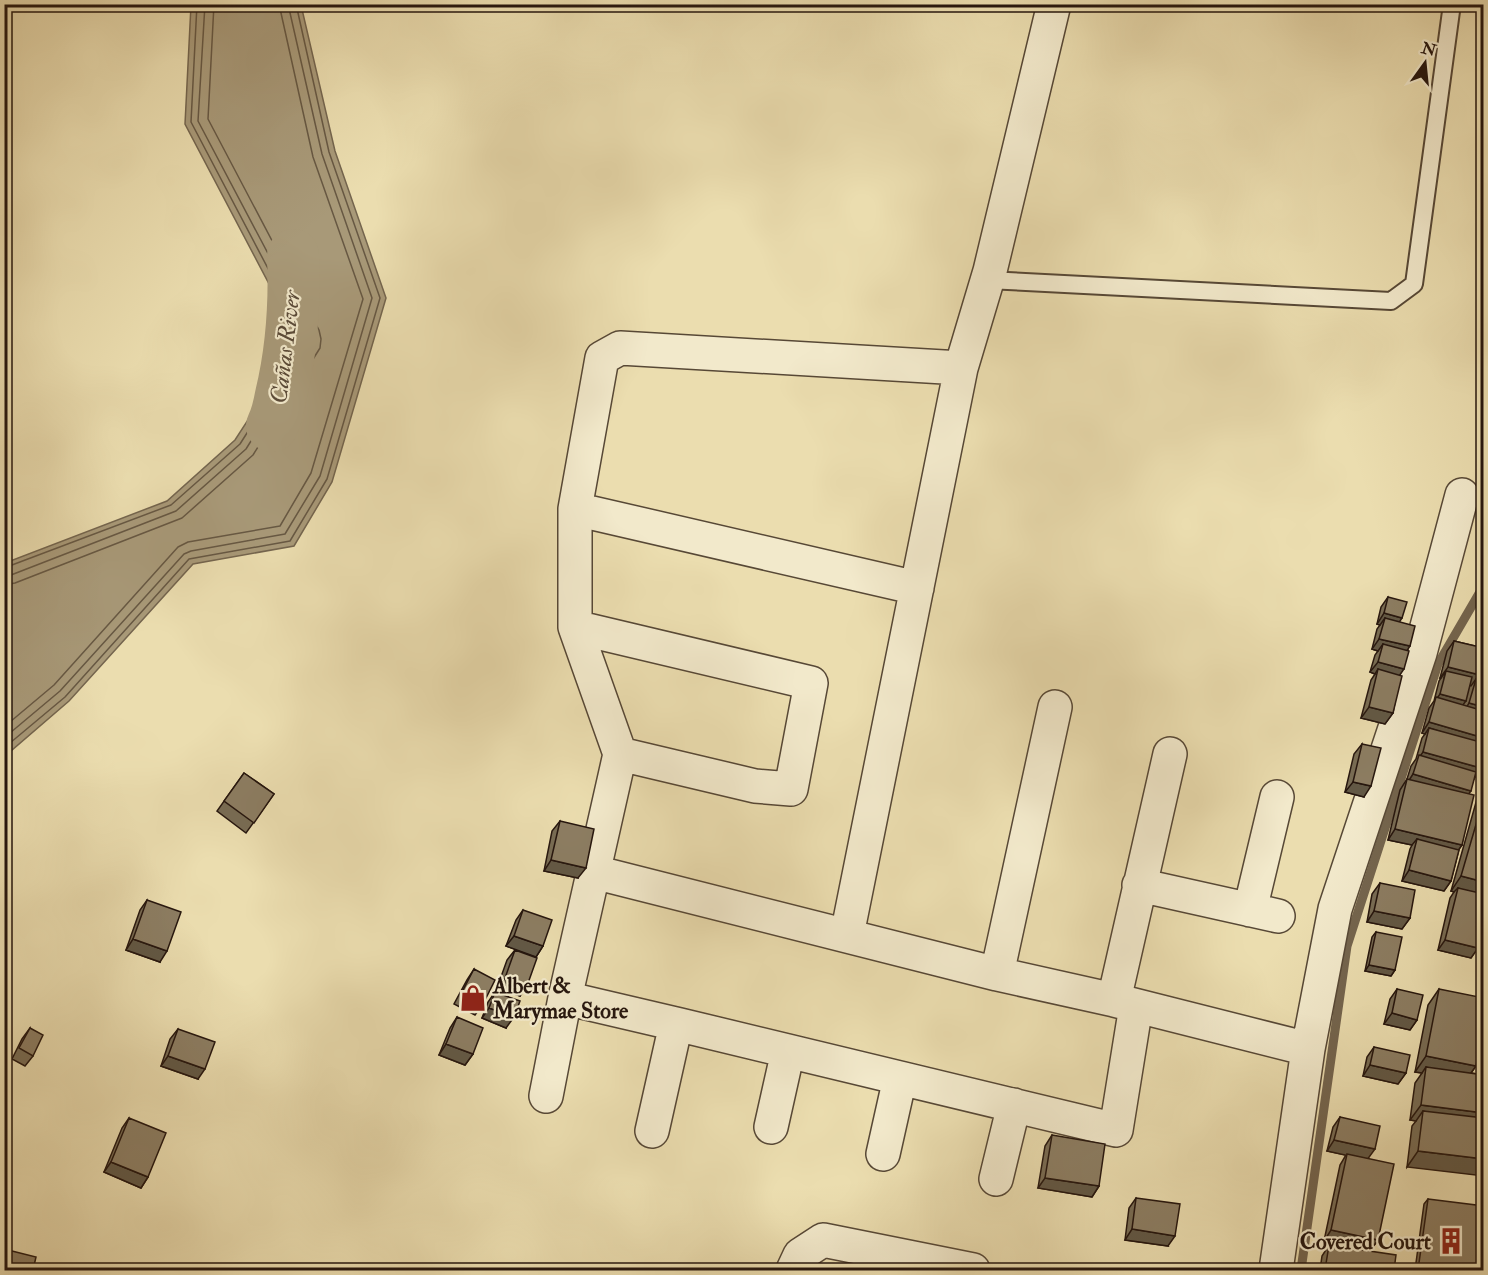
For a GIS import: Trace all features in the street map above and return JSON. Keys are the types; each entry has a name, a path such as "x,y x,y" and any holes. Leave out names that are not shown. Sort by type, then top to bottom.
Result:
{"street":[{"path":"847,935 961,368 987,280 1054,4"},
{"path":"546,1096 565,998 620,754 575,627 574,509 602,358 620,348 961,368"},
{"path":"1276,1270 1308,1049 1335,909 1420,652 1461,495"},
{"path":"574,509 917,588"},
{"path":"575,627 811,683 791,789 755,786 620,754"},
{"path":"997,974 1055,707"},
{"path":"565,998 1116,1130 1125,1003 1139,885 1170,754"},
{"path":"1139,885 1264,913 1277,797"},
{"path":"594,872 997,974 1125,1003 1308,1049"},
{"path":"652,1131 675,1024"},
{"path":"771,1127 788,1051"},
{"path":"883,1154 900,1078"},
{"path":"996,1179 1014,1105"},
{"path":"793,1270 800,1255 823,1240 973,1270"}],"lane":[{"path":"987,280 1391,301 1414,284 1452,4"}],"water":[{"path":"191,5 301,5 335,151 386,298 332,482 294,546 193,564 69,701 5,756 5,563 167,501 235,440 299,341 185,124"}],"building":[{"path":"1388,597 1407,602 1402,618 1384,613"},
{"path":"1385,618 1415,626 1410,646 1379,639"},
{"path":"1454,641 1484,648 1484,676 1448,667"},
{"path":"1383,644 1409,651 1404,669 1378,662"},
{"path":"1378,669 1402,676 1393,713 1369,707"},
{"path":"1446,671 1472,677 1466,701 1440,694"},
{"path":"1476,679 1484,681 1484,707 1469,703"},
{"path":"1436,697 1484,711 1484,738 1429,722"},
{"path":"1429,728 1484,743 1484,760 1481,768 1423,752"},
{"path":"1362,744 1381,748 1371,786 1353,782"},
{"path":"1419,755 1476,772 1471,791 1413,774"},
{"path":"244,773 274,794 254,823 224,801"},
{"path":"1407,779 1474,795 1462,845 1395,829"},
{"path":"1484,797 1484,882 1461,876"},
{"path":"560,821 594,829 586,868 551,860"},
{"path":"1417,839 1459,850 1451,881 1409,870"},
{"path":"1380,883 1415,890 1410,918 1374,911"},
{"path":"1458,888 1484,894 1484,924 1478,948 1445,940"},
{"path":"147,900 181,912 167,951 133,939"},
{"path":"523,910 552,920 543,946 514,936"},
{"path":"1376,932 1402,937 1395,970 1369,965"},
{"path":"515,950 537,958 527,986 505,978"},
{"path":"474,969 495,980 483,1004 461,994"},
{"path":"1397,989 1423,995 1417,1020 1392,1013"},
{"path":"1439,989 1484,998 1484,1027 1476,1066 1426,1056"},
{"path":"495,992 520,1001 514,1017 489,1008"},
{"path":"457,1017 483,1028 473,1054 446,1044"},
{"path":"30,1028 43,1035 33,1056 19,1048"},
{"path":"178,1029 215,1042 205,1069 168,1056"},
{"path":"1374,1047 1410,1055 1406,1073 1370,1065"},
{"path":"1426,1067 1484,1075 1484,1113 1421,1105"},
{"path":"1423,1111 1484,1118 1484,1159 1418,1151"},
{"path":"1340,1117 1380,1126 1375,1149 1334,1140"},
{"path":"129,1118 166,1133 148,1177 111,1162"},
{"path":"1052,1135 1105,1144 1099,1186 1045,1178"},
{"path":"1347,1154 1394,1164 1378,1240 1331,1230"},
{"path":"1136,1198 1180,1204 1175,1236 1132,1229"},
{"name":"Covered Court","path":"1428,1199 1484,1206 1484,1270 1418,1270"},
{"path":"1329,1245 1396,1255 1394,1270 1325,1270"},
{"path":"4,1249 36,1257 33,1270 4,1270"},
{"path":"50,1267 69,1270 49,1270"}],"waterway":[{"name":"Cañas River","path":"272,426 277,415 290,343 294,290 293,255"},
{"path":"1301,1270 1347,946 1438,664 1484,585"}],"place":[{"name":"Albert & Marymae Store","path":"473,998"},
{"name":"Covered Court","path":"1451,1241"}]}
